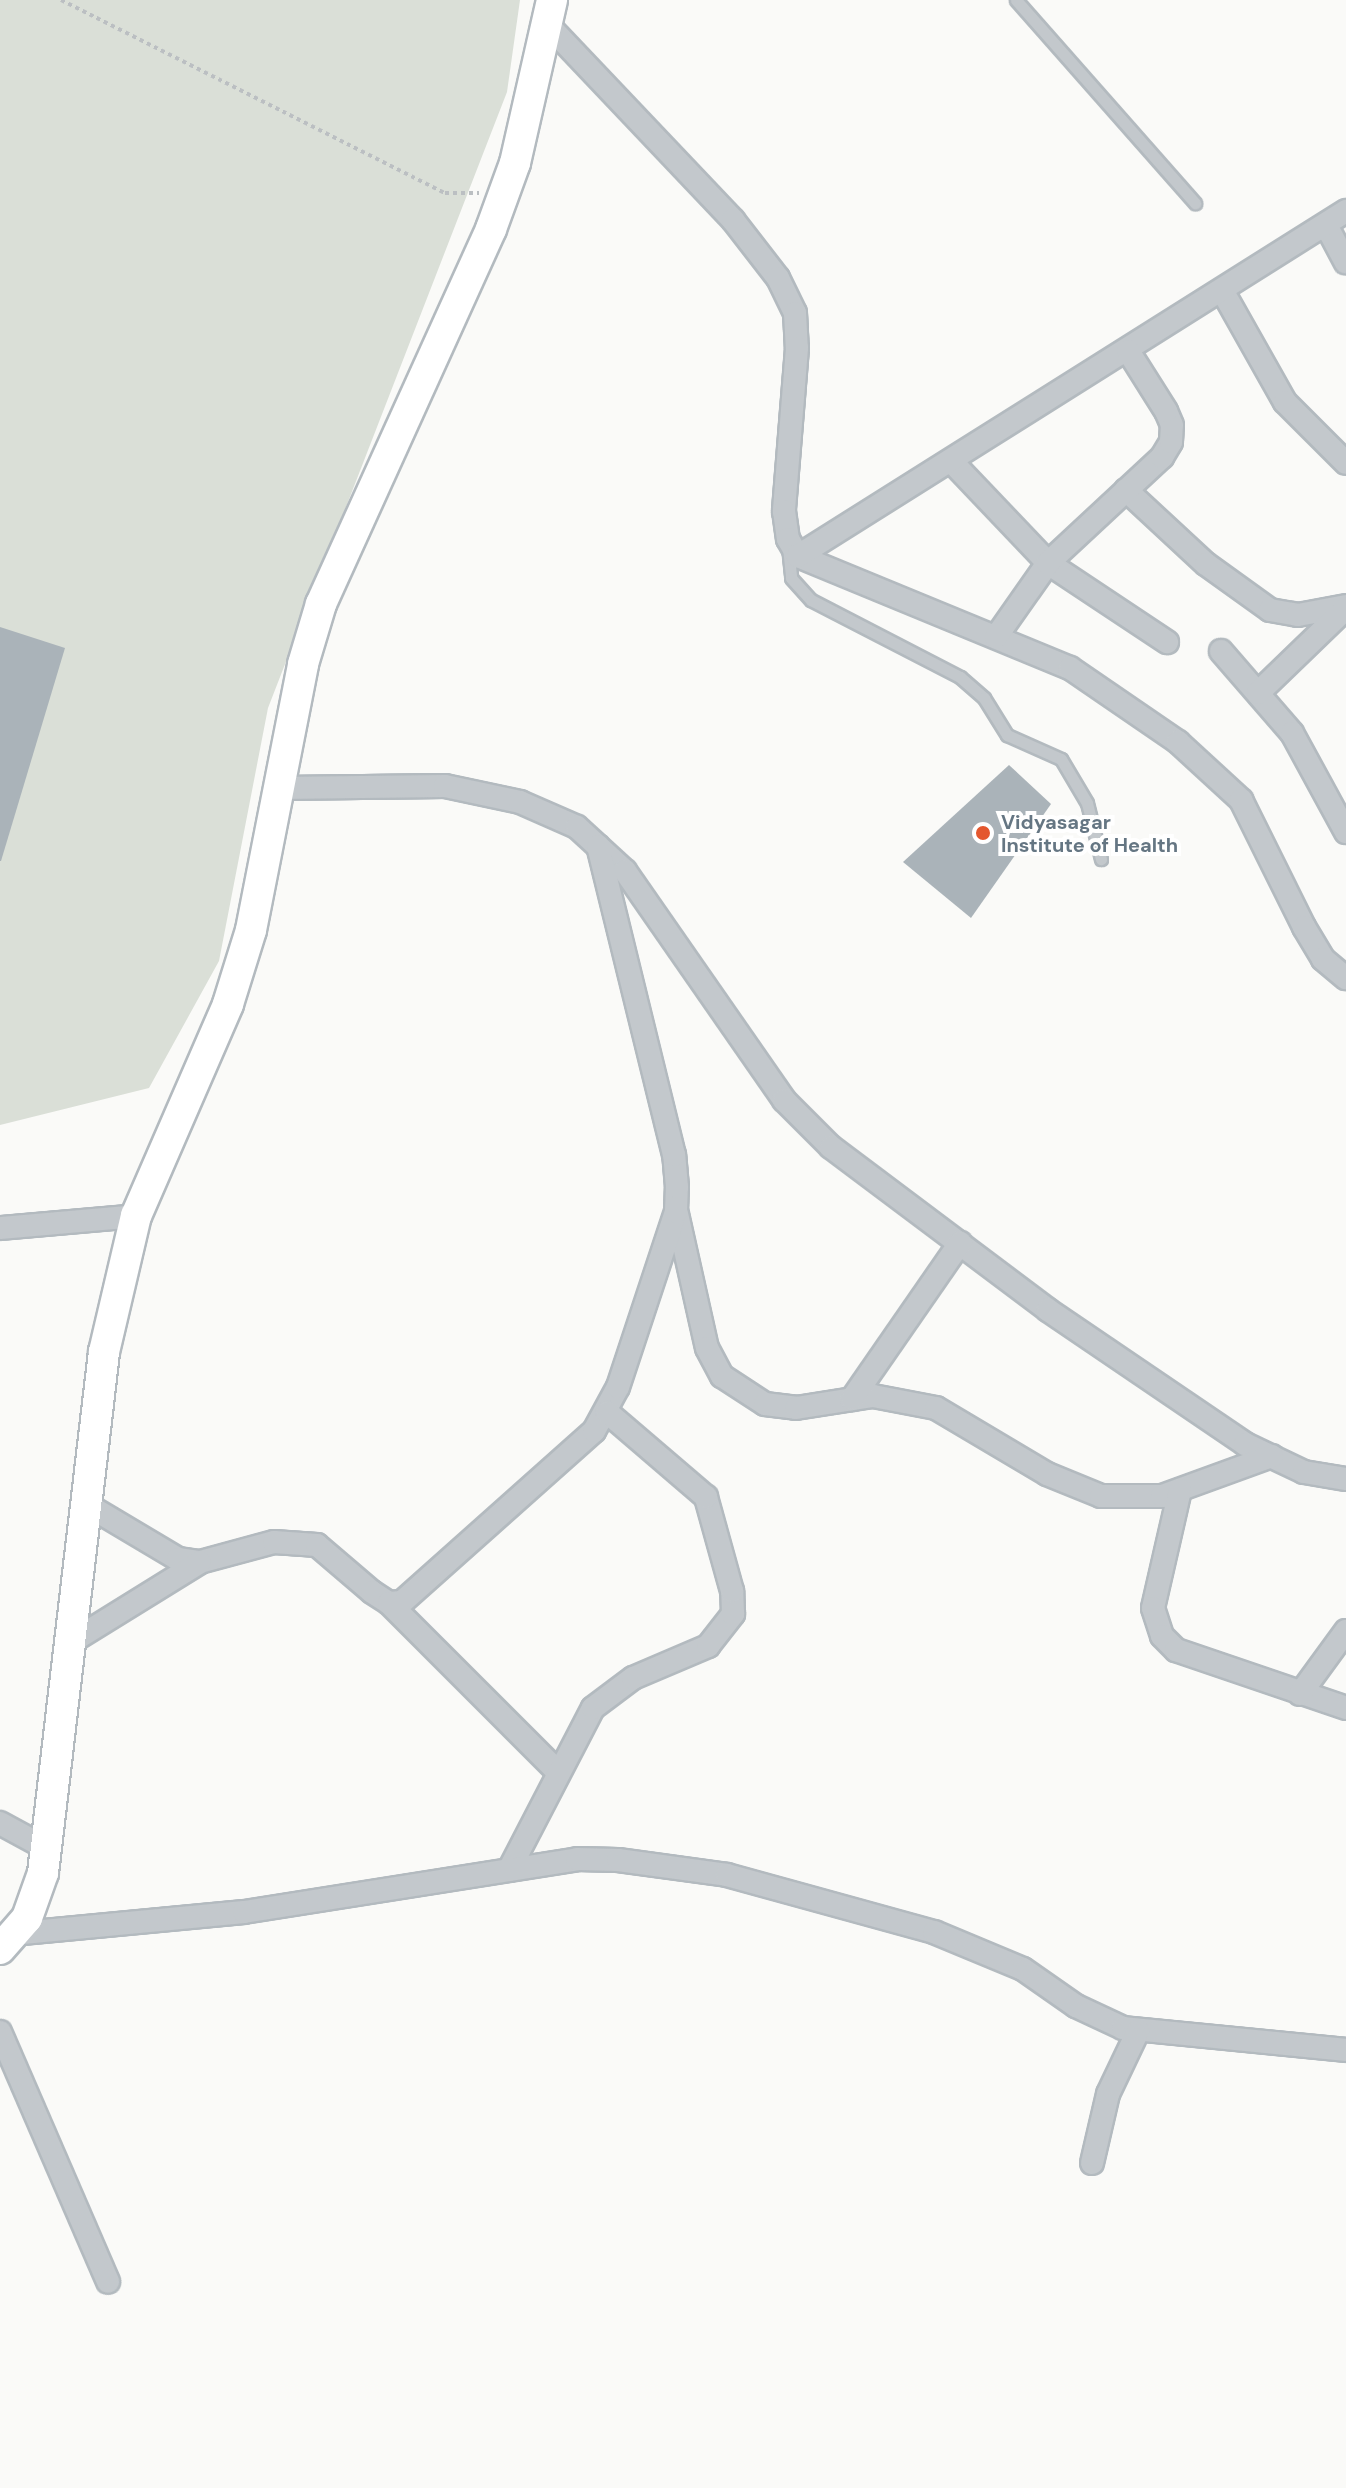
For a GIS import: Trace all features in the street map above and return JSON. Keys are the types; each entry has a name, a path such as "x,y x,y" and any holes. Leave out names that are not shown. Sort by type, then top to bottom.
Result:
{"main road":[{"path":"6,1942 27,1918 46,1848 104,1352 136,1216 228,1004 251,930 303,664 321,604 491,229 515,163 550,13"}],"street":[{"path":"550,13 733,220 778,278 795,313 797,348 784,511 793,548 859,585 1070,668 1212,770 1241,800 1323,959 1346,978"},
{"path":"793,548 951,461 1327,227 1346,211"},
{"path":"1327,227 1346,262"},
{"path":"1223,292 1285,402 1346,463"},
{"path":"996,637 1048,563 1162,457 1172,425 1128,351"},
{"path":"951,461 1048,563 1167,642"},
{"path":"1126,490 1206,564 1270,610 1298,615 1346,607"},
{"path":"1258,693 1346,607"},
{"path":"1221,651 1304,753 1346,832"},
{"path":"280,788 445,786 520,802 577,827 625,871 784,1100 831,1147 1149,1381 1272,1456 1304,1472 1346,1479"},
{"path":"598,845 674,1155 676,1212 707,1348 722,1376 765,1404 796,1408 873,1396 936,1408 1075,1489 1131,1499 1180,1490 1272,1456"},
{"path":"389,1603 417,1593 594,1431 607,1412 676,1212"},
{"path":"0,1228 136,1216"},
{"path":"852,1399 960,1243"},
{"path":"509,1870 556,1770 593,1708 612,1690 708,1646 733,1614 732,1591 706,1497 607,1412"},
{"path":"1180,1490 1153,1608 1162,1636 1176,1650 1346,1708"},
{"path":"84,1503 161,1551 200,1562"},
{"path":"68,1644 200,1562 274,1542 317,1545 389,1603 556,1770"},
{"path":"1300,1694 1346,1631"},
{"path":"0,1823 46,1848"},
{"path":"6,1942 244,1912 577,1859 727,1875 963,1942 1023,1969 1101,2021 1138,2031 1346,2050"},
{"path":"1092,2163 1111,2086 1138,2031"},
{"path":"0,2032 108,2282"}],"lane":[{"path":"1016,0 1195,203"},
{"path":"793,548 791,578 811,600 960,677 984,698 1007,735 1061,759 1087,803 1101,859"}],"path":[{"path":"61,0 445,193 472,197 487,188"}],"shaded area":[{"path":"0,0 520,0 507,92 268,708 219,961 149,1088 0,1125"}],"building":[{"path":"0,627 65,648 1,861 0,861"},
{"name":"Vidyasagar Institute of Health","path":"1009,765 1051,804 971,918 903,862"}],"place":[{"name":"Vidyasagar Institute of Health","path":"983,833"}]}
